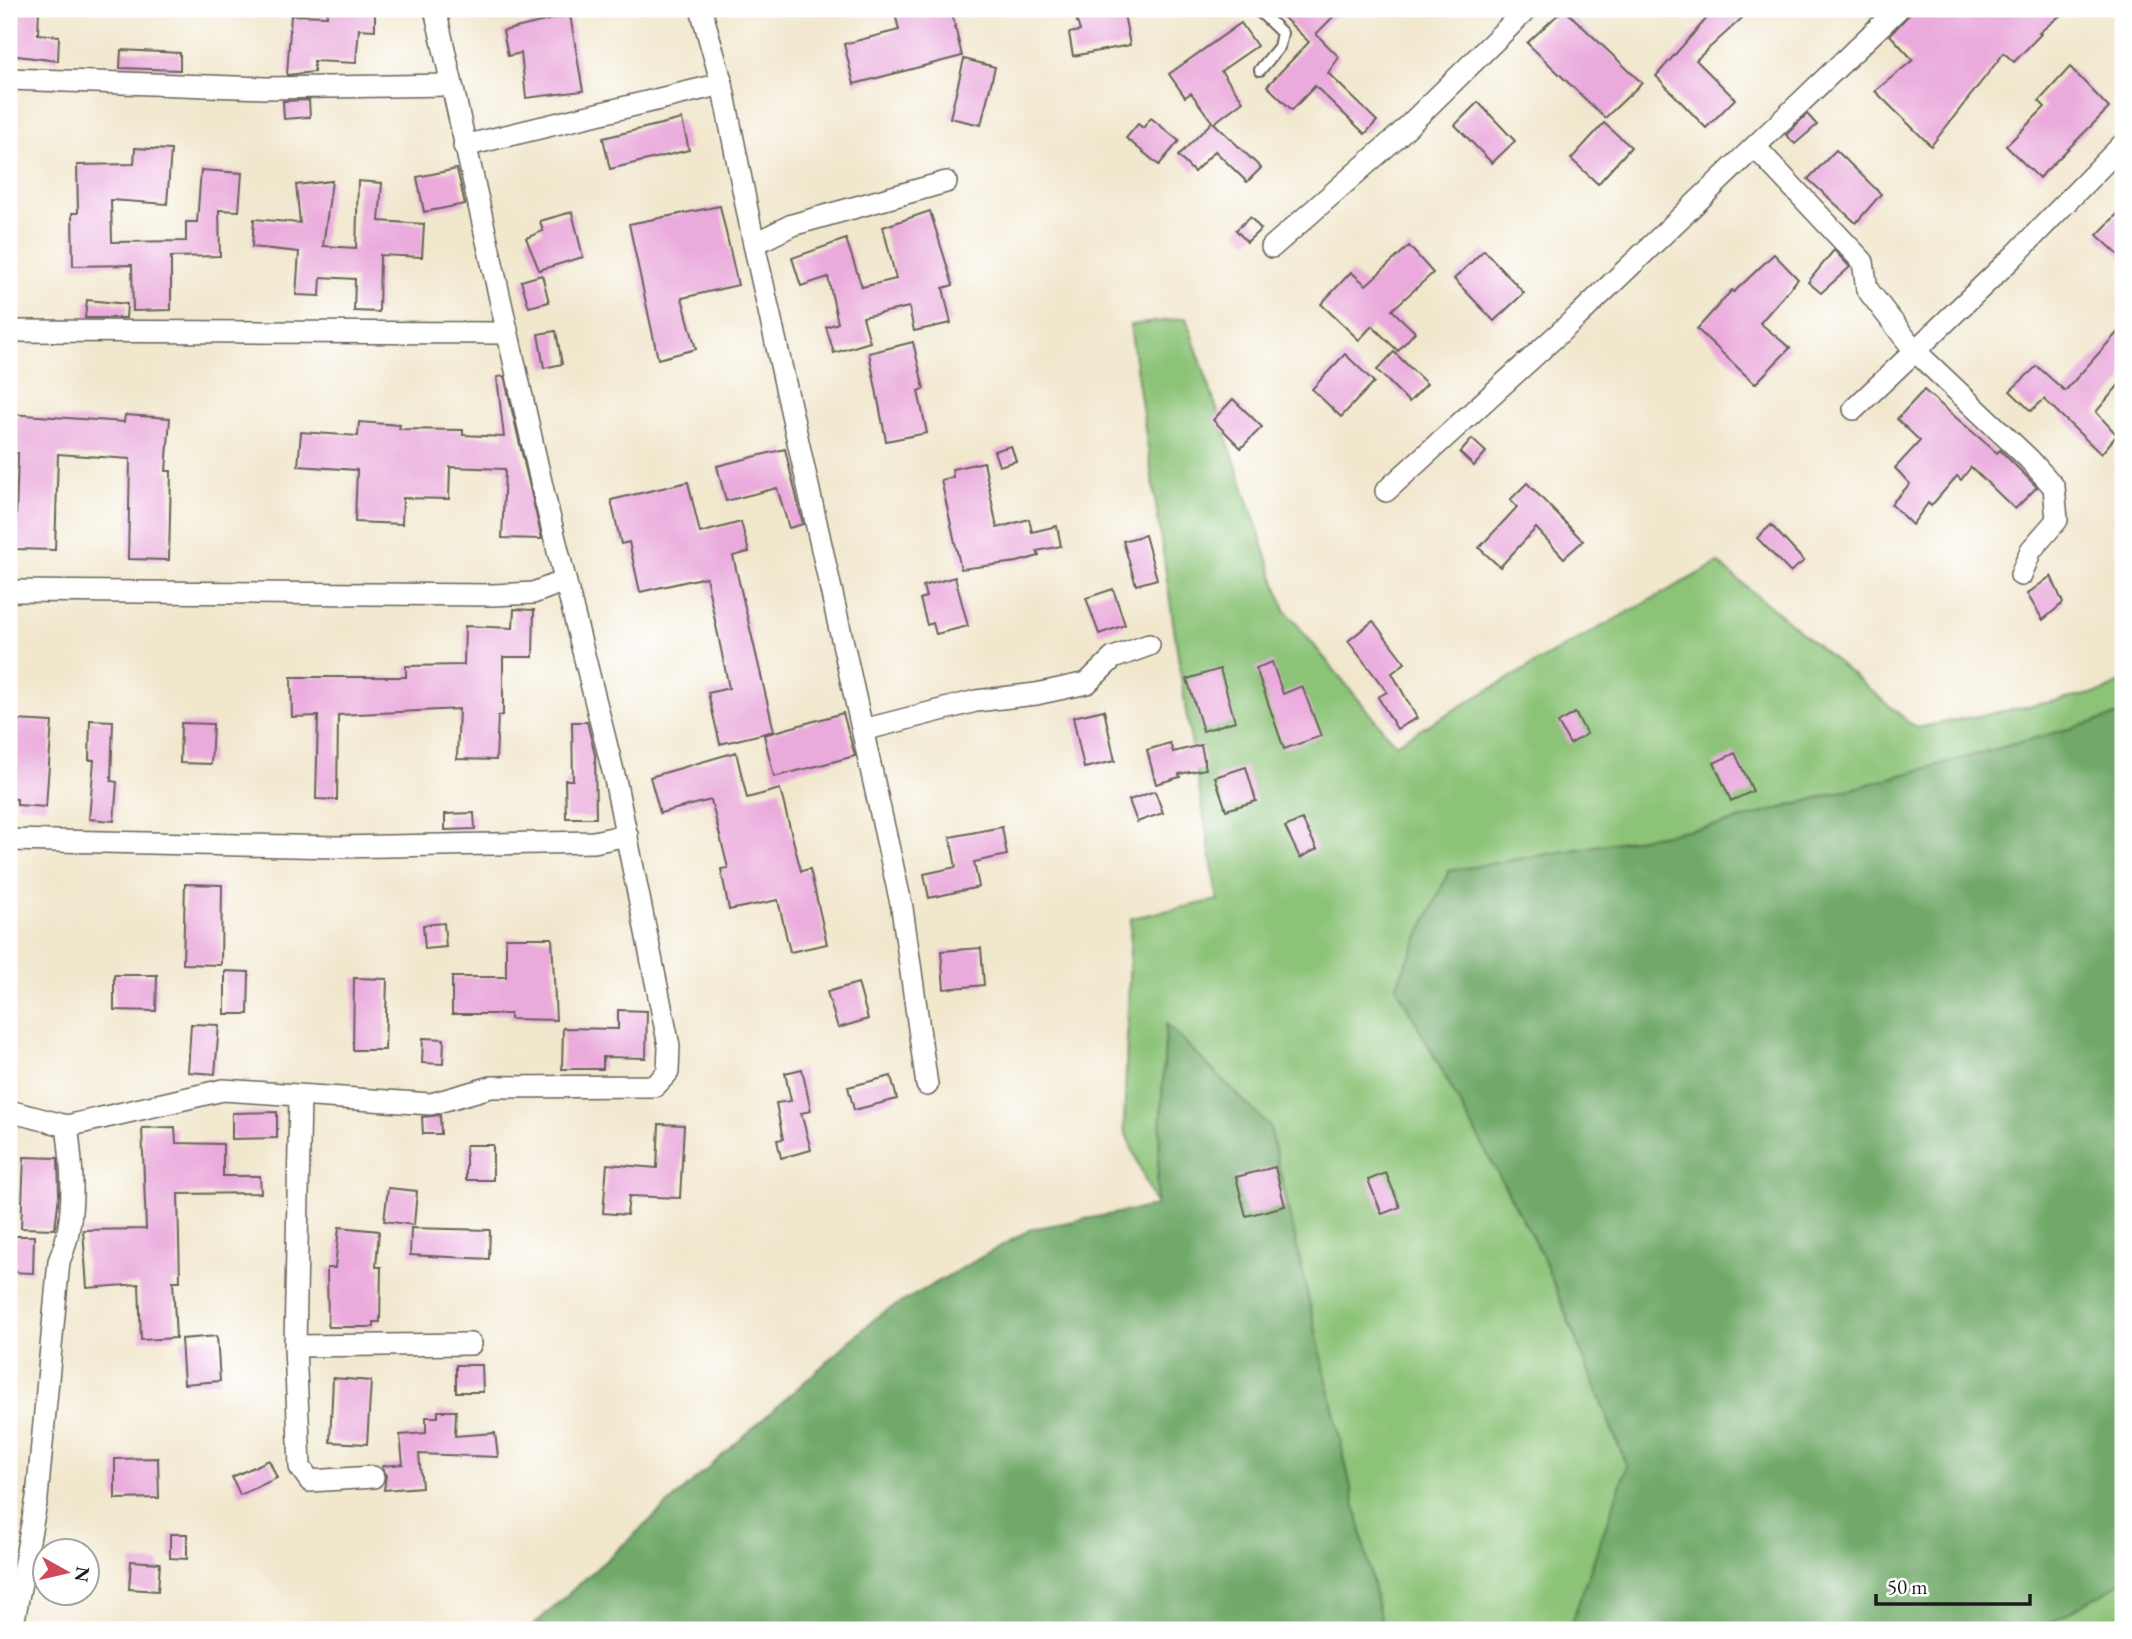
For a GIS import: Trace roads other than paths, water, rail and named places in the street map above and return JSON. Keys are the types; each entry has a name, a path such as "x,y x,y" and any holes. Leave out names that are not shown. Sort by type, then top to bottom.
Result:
{"street":[{"path":"9,1111 67,1126 223,1090 431,1104 491,1087 655,1086 668,1072 669,1046 627,835 506,333 435,9"},
{"path":"701,9 722,84 754,244 902,908 926,1085"},
{"path":"1272,247 1398,136 1527,9"},
{"path":"1386,491 1578,316 1898,9"},
{"path":"9,79 266,88 451,85"},
{"path":"464,146 722,84"},
{"path":"1854,409 2013,257 2123,144"},
{"path":"1755,147 1863,262 1867,289 1915,351 2029,459 2054,487 2057,520 2031,550 2021,575"},
{"path":"754,244 792,225 946,182"},
{"path":"9,331 506,333"},
{"path":"9,591 493,595 533,593 565,581"},
{"path":"863,730 976,701 1036,694 1087,683 1113,658 1149,645"},
{"path":"9,841 337,847 594,842 627,835"},
{"path":"300,1096 295,1346 300,1467 310,1481 373,1477"},
{"path":"12,1630 37,1498 59,1261 67,1243 71,1180 67,1126"},
{"path":"295,1346 471,1344"}],"lane":[{"path":"1257,9 1282,33 1279,47 1260,69"}]}
